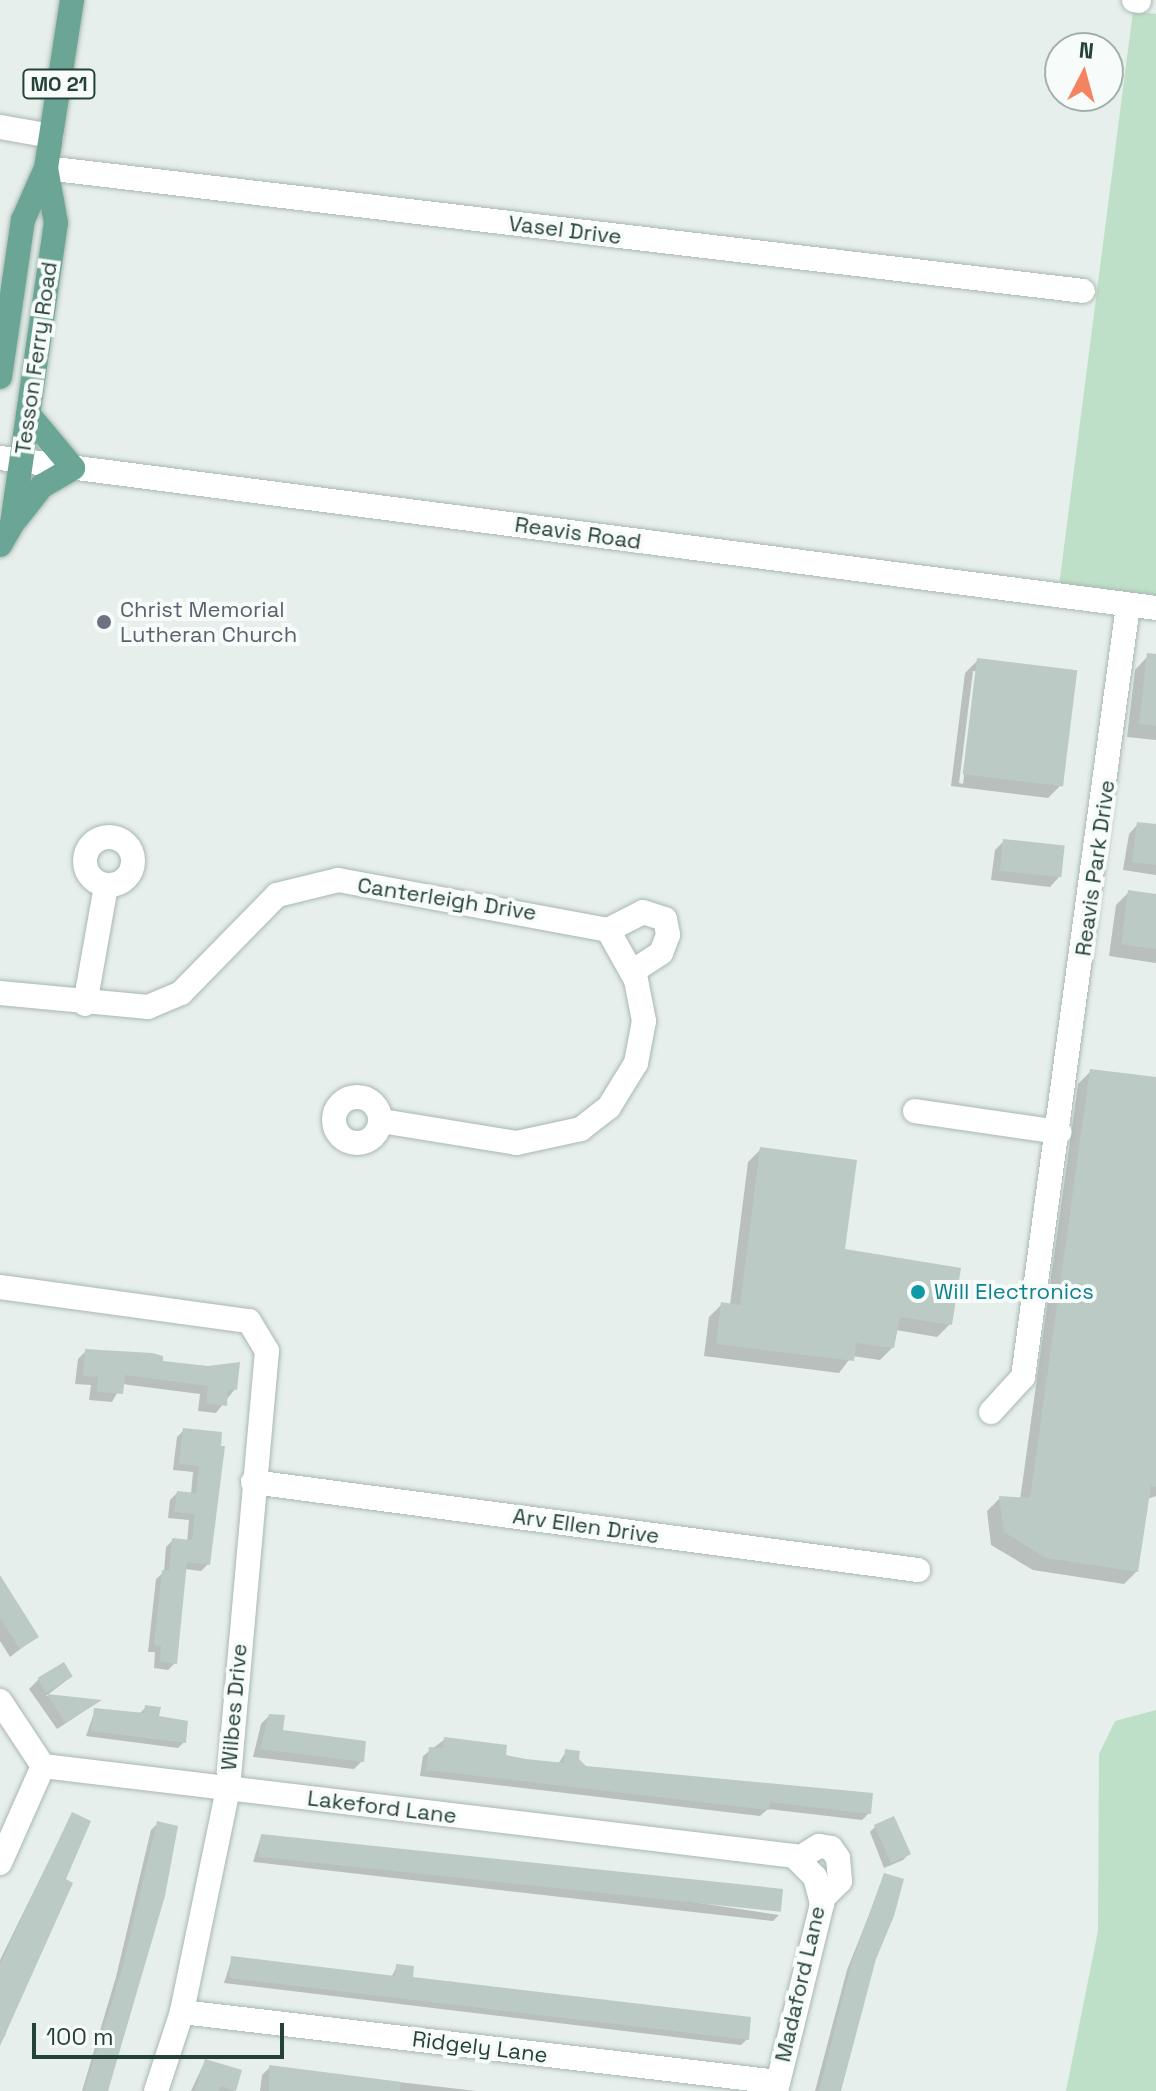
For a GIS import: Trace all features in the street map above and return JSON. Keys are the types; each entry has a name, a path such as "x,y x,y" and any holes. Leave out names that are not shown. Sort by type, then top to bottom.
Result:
{"main road":[{"name":"Tesson Ferry Road","path":"1,366 23,220 46,168 72,0"},
{"name":"Tesson Ferry Road","path":"6,534 10,460 28,414 56,223 46,168"},
{"path":"6,534 34,493 73,468 28,414"}],"street":[{"path":"0,127 51,136"},
{"name":"Vasel Drive","path":"46,168 1083,291"},
{"name":"Reavis Road","path":"10,460 1156,608"},
{"name":"Reavis Park Drive","path":"991,1412 1023,1377 1059,1132 1128,605"},
{"name":"Canterleigh Drive","path":"0,993 85,1004 148,1007 181,993 277,895 338,880 606,928"},
{"path":"85,1004 106,886"},
{"path":"381,1121 517,1143 581,1129 609,1107 636,1063 644,1021 632,972 606,928 643,912 665,919 668,935 661,953 632,972"},
{"path":"915,1111 1059,1132"},
{"name":"Wilbes Drive","path":"0,1287 249,1321 267,1351 228,1789 182,2012 156,2091"},
{"name":"Arv Ellen Drive","path":"253,1482 918,1570"},
{"path":"0,1701 43,1766 0,1863"},
{"name":"Lakeford Lane","path":"43,1766 798,1859 818,1889"},
{"name":"Madaford Lane","path":"777,2086 818,1889"},
{"name":"Ridgely Lane","path":"182,2012 777,2086"}],"green space":[{"path":"1133,11 1156,14 1156,598 1059,586 1120,112 1124,112 1124,81"},
{"path":"1156,1710 1156,2091 1066,2091 1098,1931 1099,1754 1115,1721"}],"building":[{"path":"1147,653 1156,654 1156,726 1139,724"},
{"path":"977,658 1077,670 1063,786 963,774"},
{"path":"1137,822 1156,824 1156,865 1132,862"},
{"path":"1003,839 1065,845 1061,877 1000,871"},
{"path":"1128,890 1156,894 1156,949 1121,944"},
{"path":"1090,1069 1156,1077 1156,1487 1151,1486 1138,1572 1046,1558 1004,1532 999,1496 1030,1498"},
{"path":"760,1147 857,1160 845,1249 961,1268 952,1325 900,1317 894,1348 856,1343 854,1361 716,1344 721,1302 740,1305"},
{"path":"85,1349 152,1353 163,1356 163,1361 208,1366 240,1362 237,1390 228,1389 227,1406 206,1403 208,1386 125,1375 123,1394 97,1392 98,1377 83,1376"},
{"path":"183,1428 222,1432 221,1446 225,1446 210,1565 187,1562 177,1664 160,1662 161,1646 154,1645 162,1570 169,1571 172,1538 192,1540 195,1514 174,1512 177,1491 196,1493 199,1466 179,1464"},
{"path":"0,1575 39,1637 20,1649 0,1618"},
{"path":"64,1662 73,1677 46,1693 37,1678"},
{"path":"47,1694 102,1700 65,1723"},
{"path":"145,1705 161,1707 159,1716 188,1721 186,1743 91,1731 94,1708 144,1713"},
{"path":"269,1714 285,1715 283,1730 366,1741 364,1762 260,1749"},
{"path":"444,1737 507,1745 506,1755 526,1759 564,1763 565,1749 580,1751 579,1759 586,1766 873,1793 871,1814 770,1802 769,1810 426,1770 429,1747 443,1748"},
{"path":"72,1812 91,1821 66,1879 73,1883 0,2046 0,1964"},
{"path":"894,1816 911,1854 891,1863 874,1825"},
{"path":"157,1821 178,1826 165,1896 108,2091 84,2091 122,1969"},
{"path":"261,1834 783,1889 781,1912 259,1857"},
{"path":"884,1873 904,1879 894,1916 876,1959 841,2091 819,2091 852,1962"},
{"path":"231,1956 395,1976 396,1964 414,1966 413,1977 751,2017 749,2040 229,1978"},
{"path":"205,2059 242,2070 236,2091 221,2086 219,2091 195,2091"},
{"path":"269,2065 401,2082 400,2091 269,2091"}],"place":[{"name":"Christ Memorial Lutheran Church","path":"104,622"},
{"name":"Will Electronics","path":"918,1292"}]}
